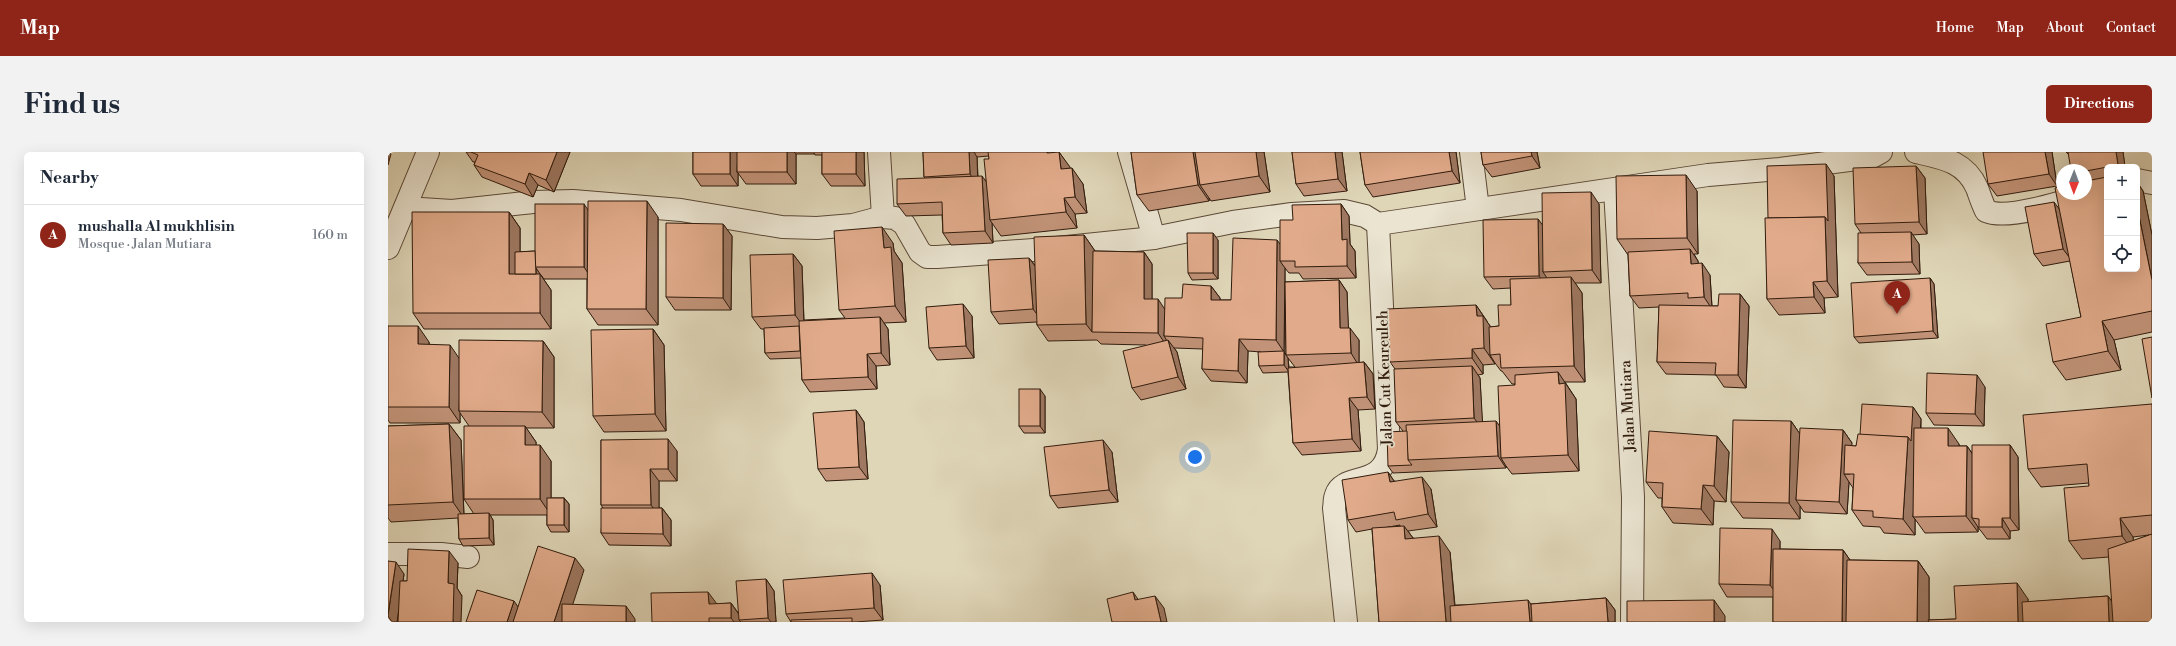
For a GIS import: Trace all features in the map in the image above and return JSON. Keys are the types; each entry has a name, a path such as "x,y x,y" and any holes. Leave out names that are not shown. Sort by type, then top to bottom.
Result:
{"street":[{"path":"390,238 405,208 428,152"},
{"path":"879,152 883,217"},
{"path":"1129,152 1154,238"},
{"path":"1470,152 1478,210"},
{"path":"405,208 452,211 533,202 573,201 681,210 782,227 817,228 853,225 883,217 895,218 904,224 920,252 927,257 1047,249 1154,238 1233,222 1300,214 1344,211 1366,216 1378,224 1708,176 1780,169 1872,157 1881,152"},
{"path":"1916,152 1958,164 1967,172 1976,187 1986,211 1993,214 2018,213 2104,189"},
{"path":"2140,180 2152,182"},
{"name":"Jalan Mutiara","path":"1615,190 1633,497 1632,622"},
{"name":"Jalan Cut Keureuleh","path":"1346,622 1334,508 1336,494 1341,486 1383,468 1388,459 1389,449 1378,224"},
{"path":"388,554 441,554 468,557"}],"building":[{"path":"471,152 557,152 546,180 529,173 525,184 474,165 478,155"},
{"path":"693,152 730,152 730,174 693,174"},
{"path":"737,152 787,152 787,172 737,172"},
{"path":"822,152 856,152 856,174 822,174"},
{"path":"923,152 969,152 970,174 924,177"},
{"path":"988,152 1059,152 1061,169 1072,168 1075,197 1064,198 1066,212 990,220 984,159 989,159"},
{"path":"1131,152 1193,152 1198,185 1137,195"},
{"path":"1195,152 1256,152 1259,176 1200,185"},
{"path":"1292,152 1335,152 1338,179 1296,184"},
{"path":"1360,152 1449,152 1452,171 1365,185"},
{"path":"1481,152 1531,152 1532,156 1483,165"},
{"path":"1983,152 2045,152 2049,174 1988,184"},
{"path":"2068,152 2116,152 2118,164 2104,164 2104,168 2092,170 2092,164 2070,164"},
{"path":"1826,164 1828,221 1825,217 1768,218 1767,166"},
{"path":"1916,166 1919,222 1855,224 1853,168"},
{"path":"1686,175 1687,238 1617,239 1616,176"},
{"path":"982,176 985,231 943,233 942,202 897,204 897,179"},
{"path":"2104,178 2104,272 2140,272 2140,221 2152,280 2152,311 2102,321 2108,351 2053,362 2046,324 2081,317 2057,200 2092,200 2092,180"},
{"path":"1591,192 1592,270 1543,272 1542,193"},
{"path":"588,201 647,201 646,309 587,309"},
{"path":"2054,202 2063,249 2034,254 2025,207"},
{"path":"535,204 584,204 584,267 535,267"},
{"path":"1341,204 1342,240 1347,239 1347,266 1295,267 1295,261 1280,261 1280,220 1293,220 1292,205"},
{"path":"412,212 509,212 509,274 540,274 540,313 413,313"},
{"path":"1825,217 1827,281 1813,282 1814,297 1767,299 1765,218"},
{"path":"1538,219 1539,276 1484,277 1483,220"},
{"path":"666,223 723,224 723,298 666,297"},
{"path":"882,227 884,248 891,247 895,306 839,310 834,231"},
{"path":"1911,232 1912,262 1858,263 1858,233"},
{"path":"1187,233 1213,233 1213,273 1188,273"},
{"path":"1084,235 1086,324 1037,325 1034,237"},
{"path":"1233,238 1277,240 1276,340 1239,339 1238,371 1202,369 1203,338 1164,336 1165,298 1182,298 1183,284 1211,286 1211,300 1231,300"},
{"path":"1690,249 1691,264 1702,263 1704,297 1688,298 1688,293 1630,296 1628,252"},
{"path":"535,251 536,274 515,274 515,252"},
{"path":"1093,251 1144,252 1144,299 1158,299 1158,333 1092,332"},
{"path":"793,254 795,315 752,317 750,255"},
{"path":"1029,258 1033,309 991,312 988,260"},
{"path":"1571,277 1574,366 1501,368 1500,354 1490,355 1489,327 1499,326 1498,305 1511,305 1510,279"},
{"path":"1930,278 1933,331 1854,337 1851,283"},
{"path":"1339,280 1340,328 1350,328 1351,353 1286,355 1285,282"},
{"path":"1719,294 1740,294 1738,375 1715,375 1716,363 1657,362 1659,305 1718,306"},
{"path":"963,304 966,346 929,348 926,307"},
{"path":"1476,305 1477,316 1483,316 1484,348 1472,349 1472,358 1390,362 1387,309"},
{"path":"880,317 881,353 867,354 868,377 802,380 799,321"},
{"path":"388,326 418,326 418,344 450,345 449,407 388,407"},
{"path":"799,326 800,351 765,353 764,328"},
{"path":"653,329 655,414 593,416 591,330"},
{"path":"2152,337 2152,398 2142,339"},
{"path":"459,340 543,341 542,412 459,411"},
{"path":"1168,340 1178,377 1132,388 1123,351"},
{"path":"1284,351 1284,365 1259,366 1258,352"},
{"path":"1364,362 1367,397 1349,398 1352,439 1293,443 1288,368"},
{"path":"1472,366 1474,418 1396,422 1394,369"},
{"path":"1558,372 1559,384 1565,383 1568,455 1501,458 1498,386 1515,385 1515,375"},
{"path":"1927,373 1977,375 1975,414 1926,413"},
{"path":"1019,389 1040,389 1040,426 1019,426"},
{"path":"1862,404 1913,407 1911,441 1908,437 1860,435"},
{"path":"2152,404 2152,515 2120,518 2122,536 2069,541 2064,488 2089,486 2087,464 2028,469 2023,415"},
{"path":"856,410 859,467 818,469 813,413"},
{"path":"1733,420 1791,421 1789,503 1731,502"},
{"path":"1496,421 1498,456 1408,460 1406,425"},
{"path":"449,424 453,502 388,505 388,426"},
{"path":"464,426 525,426 525,445 540,445 540,499 464,499"},
{"path":"1800,428 1843,430 1839,502 1796,500"},
{"path":"1914,428 1948,428 1948,446 1967,446 1966,516 1913,517"},
{"path":"1407,431 1408,460 1412,465 1388,466 1387,432"},
{"path":"1649,431 1717,436 1714,486 1703,485 1701,509 1662,507 1663,483 1646,482"},
{"path":"1858,434 1908,437 1903,519 1873,517 1873,511 1852,510 1854,474 1844,474 1845,445 1856,446"},
{"path":"668,439 668,469 650,469 651,505 601,505 601,440"},
{"path":"1103,440 1109,490 1050,496 1044,447"},
{"path":"1972,445 2010,445 2010,518 2002,518 2002,527 1979,527 1979,519 1972,518"},
{"path":"1388,472 1390,482 1422,477 1428,514 1396,520 1394,512 1348,520 1342,480"},
{"path":"547,498 564,498 564,525 547,525"},
{"path":"601,508 662,508 663,534 601,533"},
{"path":"489,513 489,538 459,539 458,514"},
{"path":"1404,526 1405,539 1439,536 1446,622 1379,622 1372,528"},
{"path":"1720,528 1772,529 1770,585 1719,584"},
{"path":"2152,534 2152,622 2113,622 2108,549"},
{"path":"538,546 575,558 554,622 513,622"},
{"path":"408,549 449,551 448,583 454,584 453,622 398,622 400,581 407,581"},
{"path":"1773,549 1843,550 1842,622 1773,622"},
{"path":"1847,560 1918,561 1917,622 1846,622"},
{"path":"388,561 396,562 388,614"},
{"path":"872,573 874,608 786,614 783,580"},
{"path":"766,579 768,618 739,620 736,581"},
{"path":"2017,583 2018,622 1929,622 1928,620 1956,619 1954,586"},
{"path":"477,590 514,601 507,622 466,622"},
{"path":"708,592 709,604 731,603 731,618 709,618 709,622 652,622 651,593"},
{"path":"1133,592 1135,600 1155,596 1161,622 1112,622 1107,599"},
{"path":"2108,596 2109,622 2023,622 2022,602"},
{"path":"1606,598 1608,622 1532,622 1531,604"},
{"path":"1528,600 1530,622 1451,622 1450,606"},
{"path":"1714,600 1714,622 1627,622 1627,601"},
{"path":"562,604 626,606 626,622 562,622"},
{"path":"852,618 852,622 791,622 791,620"}],"place":[{"name":"mushalla Al mukhlisin","path":"1897,314"}]}
